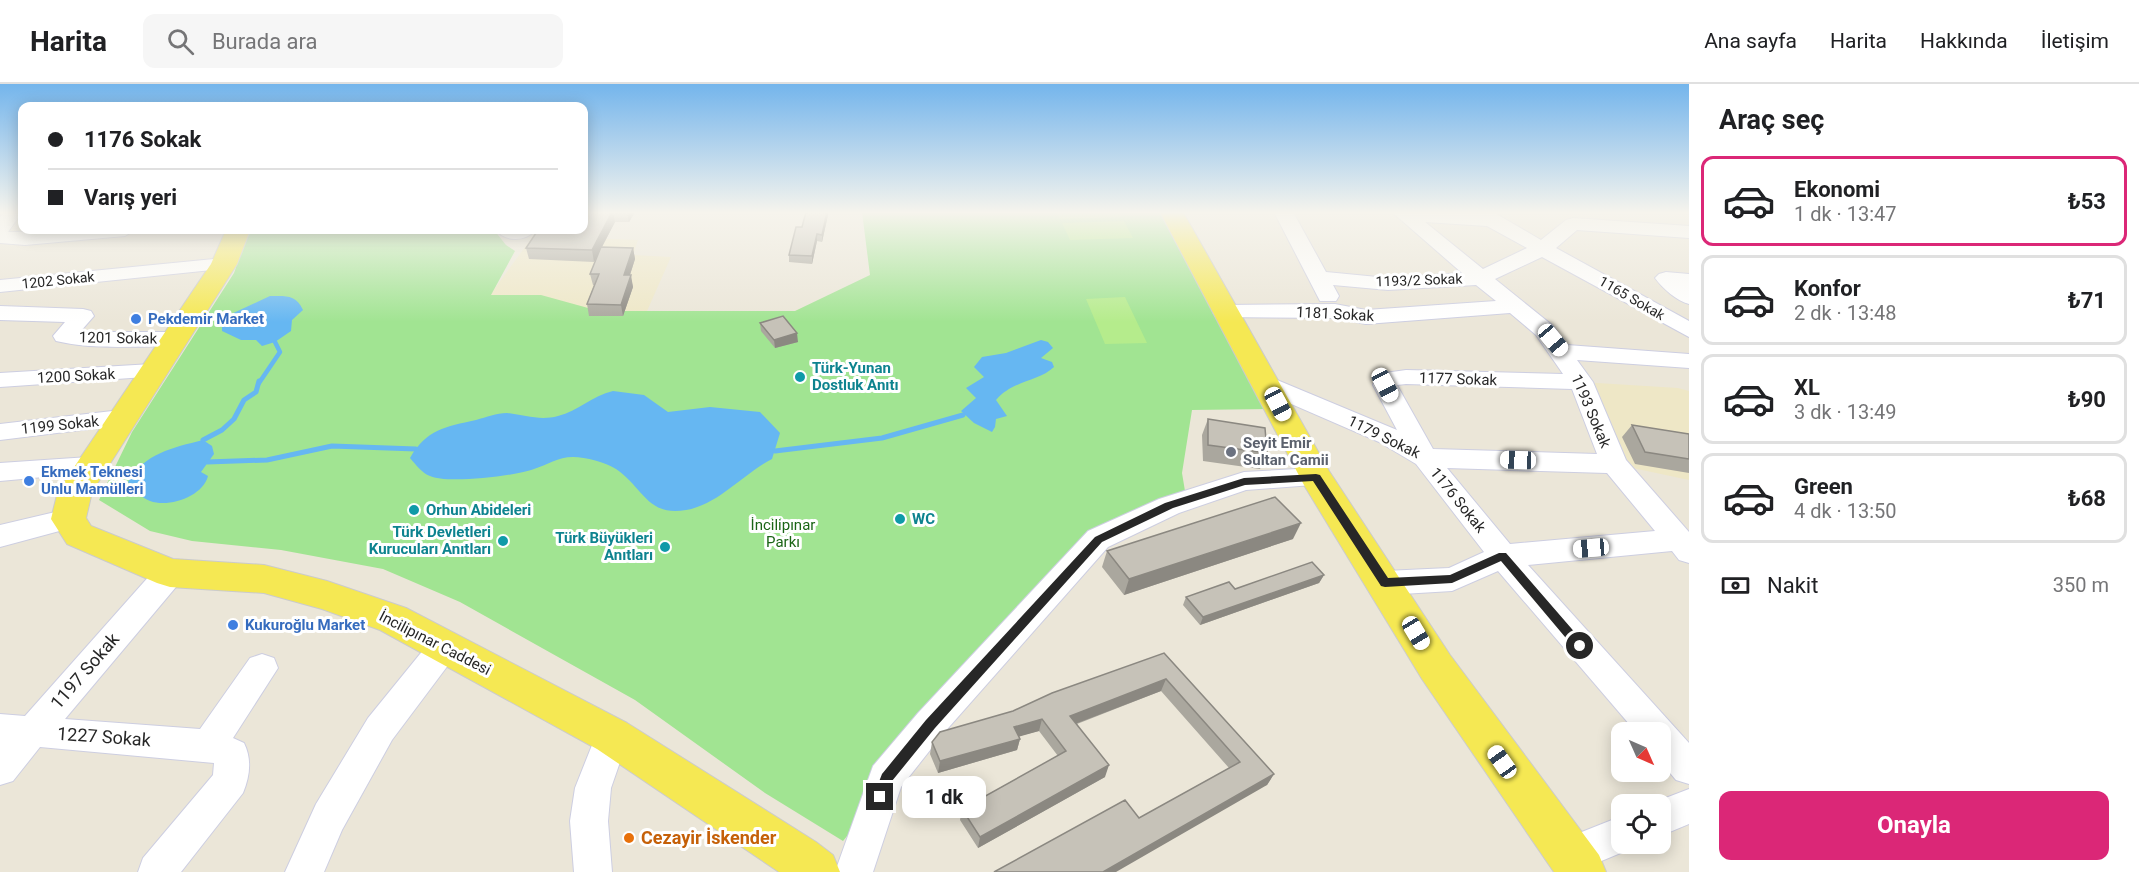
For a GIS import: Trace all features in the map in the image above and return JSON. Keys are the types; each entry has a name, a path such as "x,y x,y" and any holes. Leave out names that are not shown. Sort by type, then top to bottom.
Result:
{"main road":[{"path":"68,519 75,491 89,466 224,264 230,249"},
{"path":"1191,249 1224,312 1268,385 1316,477 1436,667 1575,864"},
{"name":"İncilipınar Caddesi","path":"68,519 79,535 170,573 264,579 327,596 393,619 612,736 800,867"}],"street":[{"path":"1305,249 1321,278 1335,311"},
{"name":"1193 Sokak","path":"1446,249 1518,306 1544,330 1562,351 1581,382 1614,464 1684,546"},
{"path":"1481,278 1542,249"},
{"name":"1165 Sokak","path":"1542,249 1689,330"},
{"name":"1202 Sokak","path":"0,286 224,264"},
{"name":"1193/2 Sokak","path":"1321,278 1388,284 1481,278"},
{"path":"1689,280 1666,278 1689,298"},
{"name":"1181 Sokak","path":"1224,312 1335,311 1366,317 1518,306"},
{"name":"1201 Sokak","path":"0,313 83,316 64,336 82,339 175,339"},
{"path":"1562,351 1689,362"},
{"name":"1200 Sokak","path":"0,380 152,371"},
{"name":"1177 Sokak","path":"1425,458 1385,385 1387,379 1581,382"},
{"name":"1179 Sokak","path":"1268,385 1388,436 1425,458 1614,464"},
{"name":"1199 Sokak","path":"0,432 121,418"},
{"name":"1176 Sokak","path":"1425,458 1503,556 1647,722"},
{"path":"0,472 89,466"},
{"path":"854,872 886,778 930,724 1098,539 1169,506 1244,481 1316,477"},
{"path":"0,537 68,519"},
{"path":"1385,583 1452,579 1503,556 1684,546"},
{"name":"1197 Sokak","path":"0,769 16,730 170,573"},
{"path":"304,872 329,817 380,729 444,646"},
{"path":"209,745 262,668"},
{"name":"1227 Sokak","path":"16,730 209,745 232,754 230,782 157,872"},
{"path":"593,872 589,821 594,788 612,736"},
{"path":"1671,748 1689,768"},
{"path":"1671,813 1689,806"},
{"path":"1575,864 1611,841"}],"shaded area":[{"path":"524,249 635,249 633,255 671,257 647,311 599,311 490,295"},
{"path":"1581,382 1678,388 1689,391 1689,480 1614,464"}],"green space":[{"name":"İncilipınar Parkı","path":"242,249 512,249 515,251 491,295 541,295 599,311 795,311 870,275 867,249 1192,249 1270,409 1192,410 1182,473 1185,491 1095,531 843,841 765,793 635,700 460,602 383,569 281,550 192,541 150,531 99,500 132,432 234,273"},
{"path":"1125,297 1147,343 1105,344 1086,299"}],"water":[{"path":"270,296 290,297 297,301 303,310 292,320 291,331 275,342 262,346 256,340 241,340 222,331 222,325 229,315"},
{"path":"1041,340 1048,342 1053,348 1041,358 1052,362 1054,367 1041,376 1010,389 996,400 1007,416 996,419 992,432 974,423 961,411 976,398 966,388 984,377 974,367 982,357 1006,353"},
{"path":"613,391 644,395 668,412 710,407 760,412 780,433 772,459 709,502 686,510 673,511 654,505 616,469 589,459 568,457 525,472 481,478 450,479 427,475 410,458 423,441 446,427 503,413 539,418 558,416"},
{"path":"203,440 212,446 214,454 201,472 208,476 205,483 193,495 185,499 158,503 144,498 128,482 135,472 151,458 170,449"}],"building":[{"path":"552,249 593,249 592,250"},
{"path":"600,249 633,249 624,275 631,275 621,305 587,304 599,274 590,274"},
{"path":"791,249 814,249 812,256 789,255"},
{"path":"783,316 797,333 774,340 760,323"},
{"path":"1208,419 1265,428 1267,453 1208,445"},
{"path":"1632,425 1689,434 1689,459 1645,452"},
{"path":"1275,497 1301,523 1129,579 1107,551"},
{"path":"1312,562 1324,575 1203,617 1186,597 1229,582 1235,589"},
{"path":"1164,653 1274,774 1103,872 994,872 1125,800 1139,818 1240,762 1166,679 1070,716 1109,765 980,837 962,809 1066,751 1042,719 1014,727 1020,739 940,761 932,742 940,732 1013,711 1052,693"}],"waterway":[{"path":"259,383 280,352 275,342"},
{"path":"203,440 222,430 234,419 244,400 256,392 259,381"},
{"path":"775,451 882,438 963,415"},
{"path":"207,462 267,460 332,446 416,449"}],"place":[{"name":"Pekdemir Market","path":"136,319"},
{"name":"Türk-Yunan Dostluk Anıtı","path":"800,377"},
{"name":"Seyit Emir Sultan Camii","path":"1231,452"},
{"name":"Ekmek Teknesi Unlu Mamülleri","path":"29,481"},
{"name":"Orhun Abideleri","path":"414,510"},
{"name":"WC","path":"900,519"},
{"name":"Türk Devletleri Kurucuları Anıtları","path":"503,541"},
{"name":"Türk Büyükleri Anıtları","path":"665,547"},
{"name":"Kukuroğlu Market","path":"233,625"},
{"name":"Cezayir İskender","path":"629,838"}],"route":[{"path":"880,797 886,778 930,724 1098,539 1169,506 1244,481 1316,477 1385,583 1452,579 1503,556 1580,646"}]}
